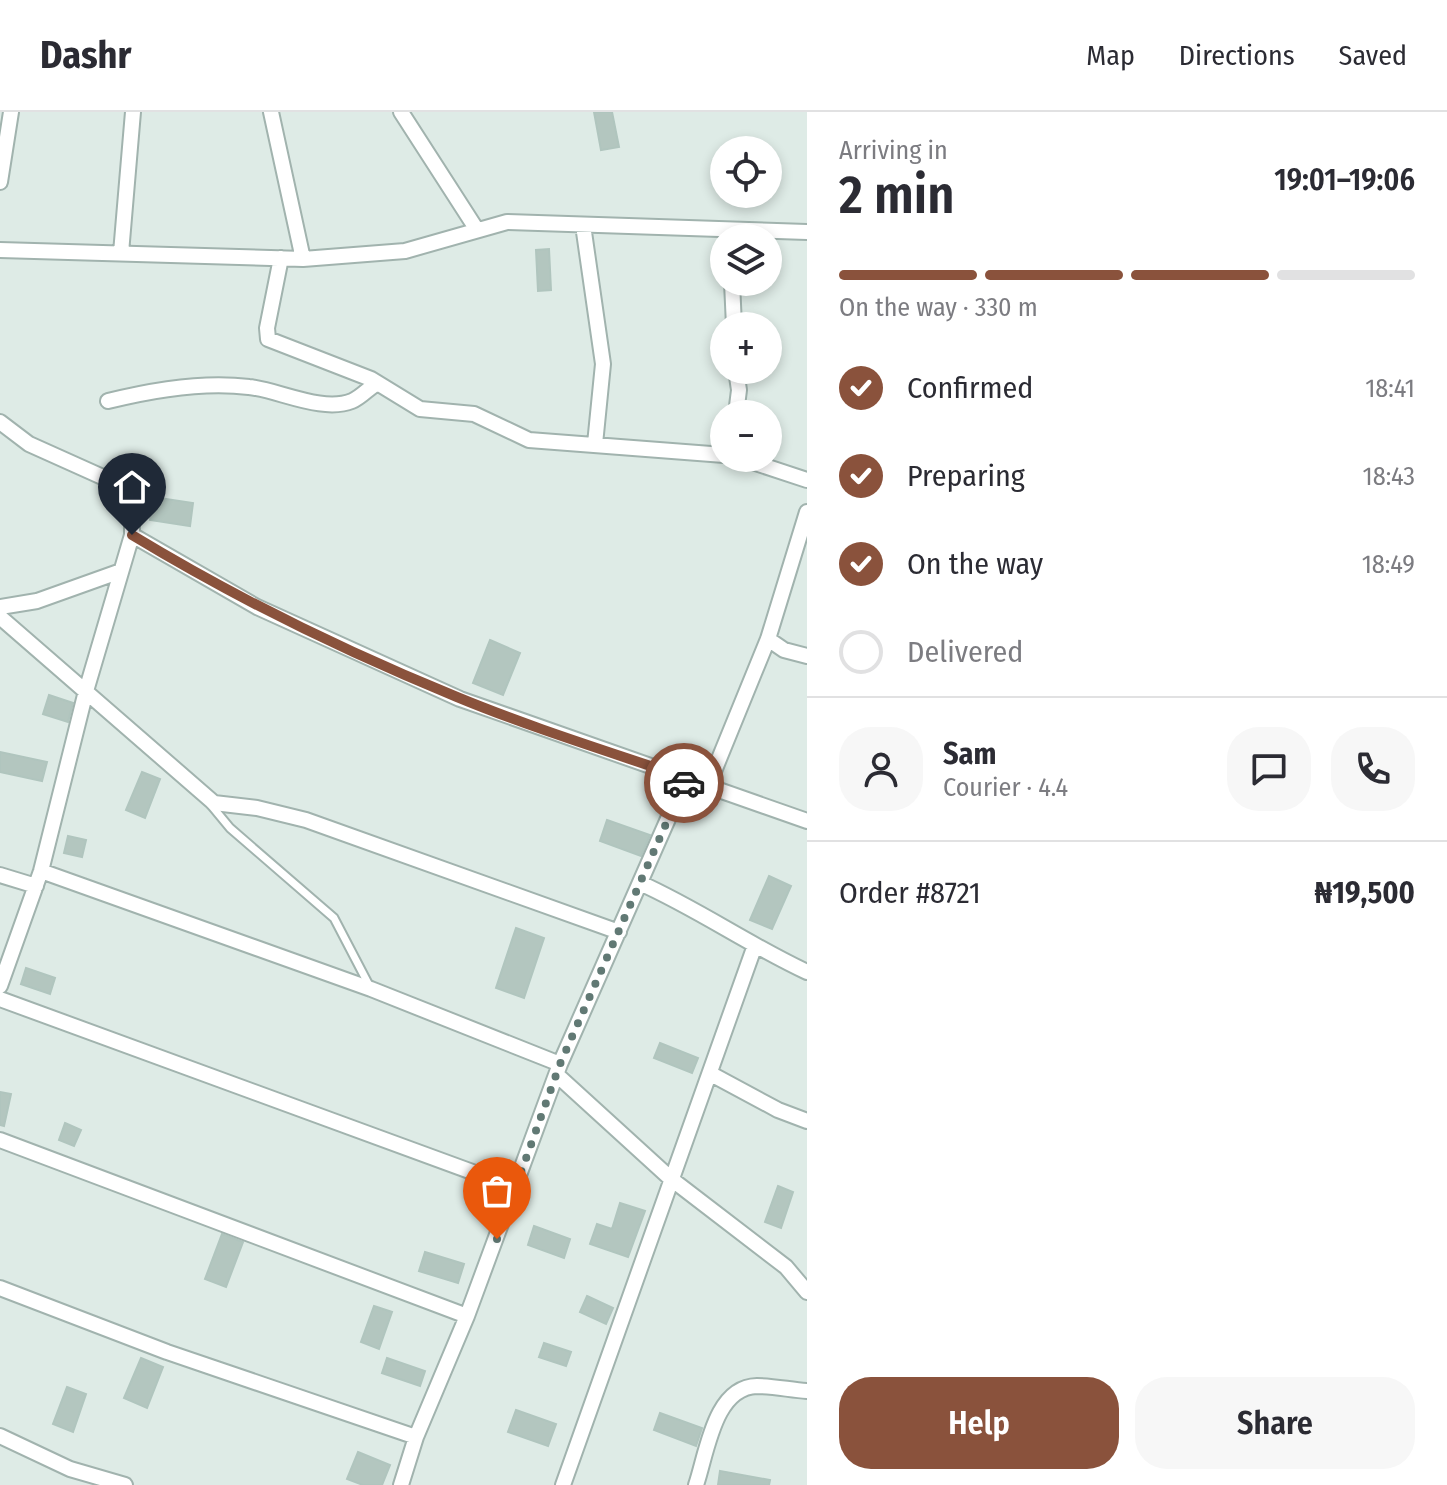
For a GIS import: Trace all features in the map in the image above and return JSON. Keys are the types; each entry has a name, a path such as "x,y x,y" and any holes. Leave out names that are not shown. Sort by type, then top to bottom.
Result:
{"street":[{"path":"0,182 11,112"},
{"path":"121,253 133,112"},
{"path":"271,112 303,259"},
{"path":"401,112 477,230"},
{"path":"0,250 303,259 405,251 507,222 710,233"},
{"path":"583,225 603,364 595,444"},
{"path":"782,233 807,232"},
{"path":"281,258 267,328 268,339 377,383 420,409 474,414 529,440 710,454"},
{"path":"108,401 188,387 248,387 328,403 352,401 377,383"},
{"path":"0,422 29,444 127,488 132,503 132,535 86,691 41,871 0,986"},
{"path":"782,472 807,480"},
{"path":"708,786 768,639 807,512"},
{"path":"132,535 257,607 460,699 807,821"},
{"path":"0,607 37,601 121,571"},
{"path":"0,617 214,803 257,808 306,820 619,932"},
{"path":"768,639 784,650 807,656"},
{"path":"401,1485 416,1437 467,1316 559,1070 686,778"},
{"path":"41,871 371,989 559,1070 670,1178 786,1267 807,1292"},
{"path":"0,875 36,886"},
{"path":"640,883 686,904 754,948 807,972"},
{"path":"563,1485 754,948"},
{"path":"0,999 516,1188"},
{"path":"711,1074 778,1110 807,1121"},
{"path":"0,1140 467,1316"},
{"path":"0,1288 167,1352 416,1437"},
{"path":"696,1485 722,1408 730,1397 756,1386 807,1391"},
{"path":"0,1436 70,1469 118,1484"}],"lane":[{"path":"204,797 230,828 334,918 371,989"}],"building":[{"path":"594,112 612,112 619,147 601,150"},
{"path":"549,249 551,290 538,291 536,250"},
{"path":"153,497 193,503 190,526 150,520"},
{"path":"490,640 520,653 503,695 473,683"},
{"path":"49,695 73,703 68,722 43,714"},
{"path":"0,752 47,762 42,781 0,772"},
{"path":"142,772 160,779 145,818 126,810"},
{"path":"607,820 650,835 641,856 600,841"},
{"path":"68,836 86,840 82,857 64,853"},
{"path":"769,876 791,886 772,929 750,920"},
{"path":"516,928 544,938 524,998 496,988"},
{"path":"26,968 55,978 50,994 21,984"},
{"path":"660,1043 698,1058 692,1073 654,1058"},
{"path":"0,1092 11,1094 4,1126 0,1125"},
{"path":"65,1123 81,1130 74,1146 59,1140"},
{"path":"778,1186 793,1192 781,1228 765,1222"},
{"path":"620,1203 645,1211 628,1257 590,1244 597,1224 612,1229"},
{"path":"534,1226 570,1239 564,1258 528,1245"},
{"path":"222,1234 243,1242 226,1287 205,1279"},
{"path":"425,1252 464,1264 458,1283 419,1271"},
{"path":"587,1296 613,1308 606,1324 580,1312"},
{"path":"374,1306 392,1312 379,1349 361,1342"},
{"path":"544,1343 571,1352 566,1366 539,1357"},
{"path":"141,1358 163,1367 147,1408 124,1398"},
{"path":"387,1358 425,1371 420,1386 382,1373"},
{"path":"67,1387 86,1394 73,1432 53,1424"},
{"path":"516,1410 556,1424 548,1446 508,1432"},
{"path":"660,1413 702,1428 696,1446 654,1430"},
{"path":"358,1452 390,1465 382,1485 363,1485 347,1479"},
{"path":"720,1471 770,1480 769,1485 718,1485"}],"way so far":[{"path":"497,1239 560,1064 684,783"}],"route":[{"path":"132,535 257,607 374,662 460,699 686,778 684,783"}]}
